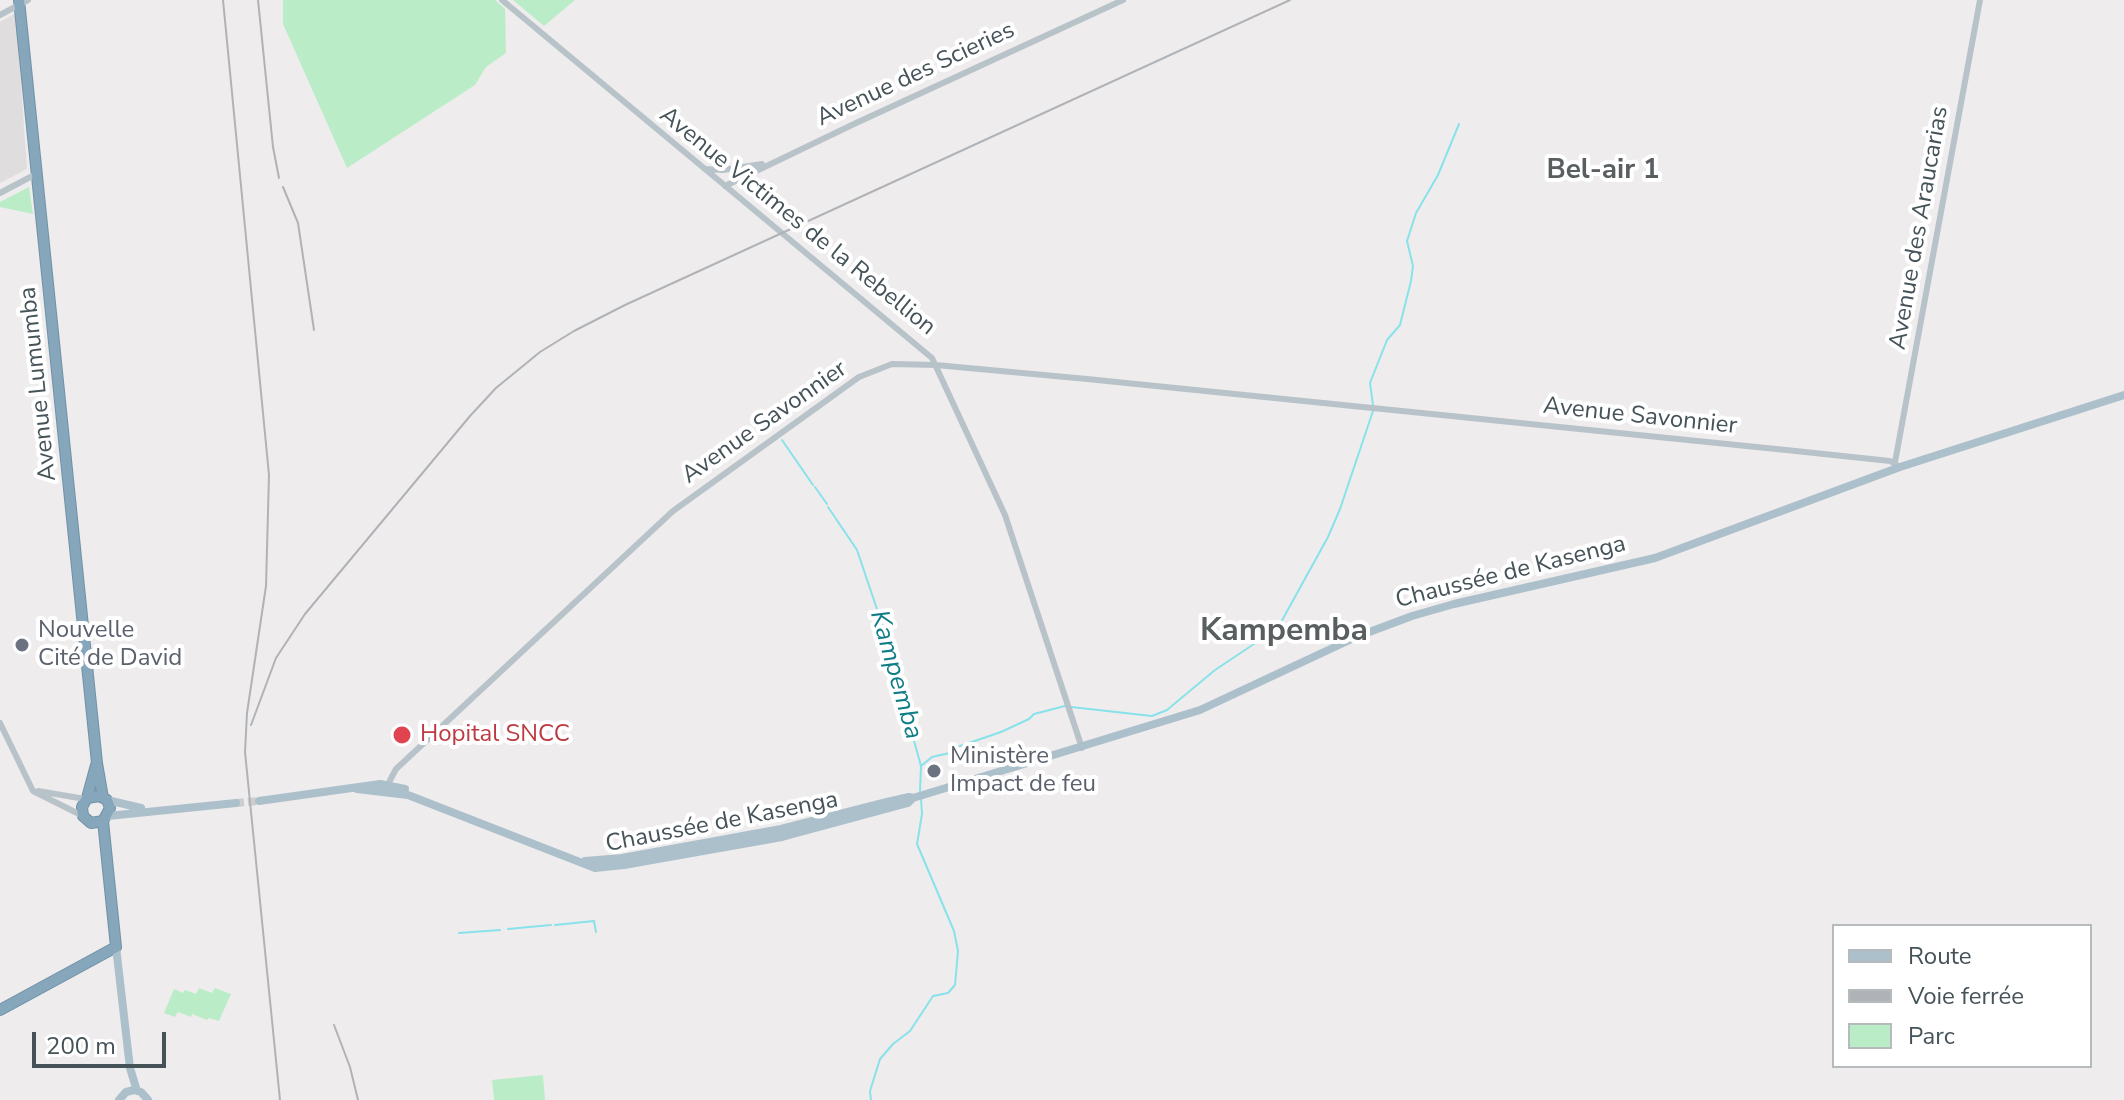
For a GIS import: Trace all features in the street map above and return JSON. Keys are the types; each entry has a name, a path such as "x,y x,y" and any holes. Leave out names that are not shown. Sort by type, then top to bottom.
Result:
{"highway":[{"name":"Avenue Lumumba","path":"22,1 97,763 110,808 106,819 105,850 116,947"},
{"name":"Avenue Lumumba","path":"97,763 82,807 84,818 105,850"},
{"path":"86,799 95,795 105,799"},
{"path":"84,818 94,823 106,819"},
{"path":"0,1010 116,947"}],"main road":[{"name":"Chaussée de Kasenga","path":"259,801 386,787 595,868 782,833 908,803 917,797 1200,710 1356,637 1412,616 1655,558 1898,464 2124,395"},
{"path":"105,799 150,810"},
{"path":"106,819 150,810 236,803"},
{"name":"Avenue Lumumba","path":"116,947 130,1068 137,1091"},
{"path":"122,1096 130,1068"},
{"path":"122,1096 137,1091 148,1100"}],"street":[{"name":"Avenue Victimes de la Rebellion","path":"502,0 929,354 1005,515 1082,748"},
{"name":"Avenue des Scieries","path":"725,186 1123,0"},
{"name":"Avenue des Araucarias","path":"1898,464 1980,0"},
{"path":"0,15 22,1"},
{"path":"703,168 723,170 773,161"},
{"path":"0,193 38,173"},
{"name":"Avenue Savonnier","path":"386,787 396,769 673,511 867,373 892,364 936,365 1372,408 1898,464"},
{"path":"0,723 33,791 84,818"},
{"path":"33,791 86,799"}],"shaded area":[{"path":"16,13 27,169 0,183 0,22"}],"green space":[{"path":"283,0 495,0 505,9 506,53 486,67 475,85 347,168 283,24"},
{"path":"513,0 575,0 544,26"},
{"path":"29,187 33,214 0,207 0,202"},
{"path":"199,988 212,993 215,988 231,994 219,1021 192,1014 191,1017 178,1012 175,1017 164,1013 174,989 196,994"},
{"path":"543,1075 545,1100 494,1100 492,1080"}],"waterway":[{"path":"1373,405 1370,383 1387,340 1400,325 1411,281 1413,266 1407,241 1416,213 1438,175 1459,124"},
{"path":"1071,707 1152,716 1167,710 1215,670 1272,632 1280,624 1328,537 1373,411"},
{"name":"Kampemba","path":"782,440 813,485"},
{"name":"Kampemba","path":"815,487 827,504"},
{"name":"Kampemba","path":"828,507 857,550 881,621 921,766 920,791"},
{"path":"921,766 932,757 954,752 957,747 1001,732 1034,714 1065,706"},
{"name":"Kampemba","path":"871,1100 870,1091 880,1059 910,1031 933,996 948,993 955,985 958,951 954,931 917,844 921,798"},
{"path":"555,925 594,921 596,932"},
{"path":"508,929 551,925"},
{"path":"459,933 500,930"}],"tunnel":[{"path":"236,803 259,801"}],"railway":[{"path":"223,0 269,475 266,586 247,713 245,752 280,1100"},
{"path":"258,0 279,178"},
{"path":"251,725 276,658 305,614 470,416 496,388 540,352 625,305 1290,0"},
{"path":"283,187 298,223 314,330"},
{"path":"334,1025 350,1067 358,1100"}],"place":[{"name":"Nouvelle Cité de David","path":"22,645"},
{"name":"Hopital SNCC","path":"402,735"},
{"name":"Ministère Impact de feu","path":"934,771"}],"district":[{"name":"Bel-air 1","path":"1603,171"},
{"name":"Kampemba","path":"1284,632"}]}
